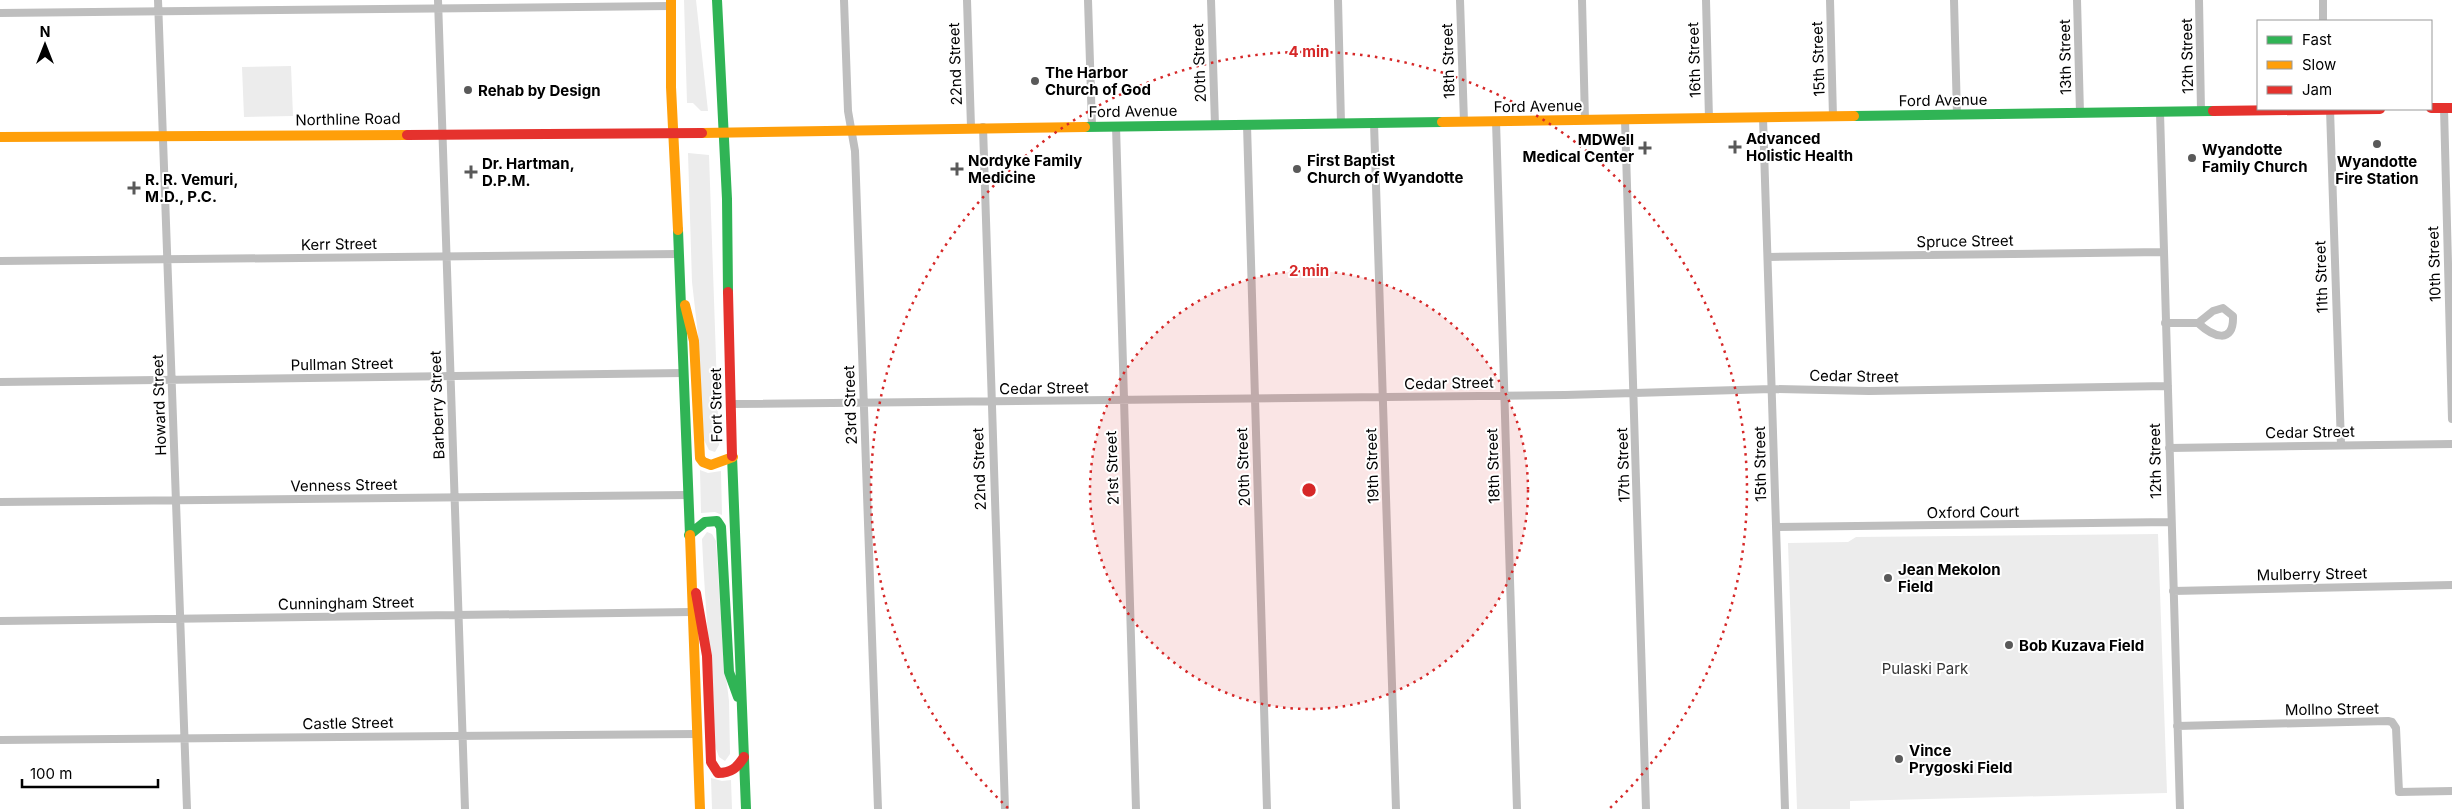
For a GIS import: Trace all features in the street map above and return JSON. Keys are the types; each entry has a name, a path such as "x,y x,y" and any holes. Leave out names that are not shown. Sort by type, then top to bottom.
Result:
{"main road":[{"name":"Fort Street","path":"717,0 730,284 730,404 746,809"},
{"name":"Fort Street","path":"671,3 673,133 681,294 700,809"},
{"path":"2432,108 2448,108"},
{"name":"Ford Avenue","path":"697,132 2266,110"},
{"name":"Northline Road","path":"0,137 697,132"},
{"path":"681,294 690,318 694,341 700,458 704,464 709,466 733,457"},
{"path":"689,535 702,523 711,520 717,521 721,527 729,672 742,705"},
{"path":"691,575 702,614 706,647 711,762 718,773 726,774 737,769 744,757"}],"street":[{"name":"Howard Street","path":"158,0 187,809"},
{"name":"23rd Street","path":"844,0 848,111 855,151 878,809"},
{"name":"22nd Street","path":"967,0 971,127"},
{"path":"1088,0 1092,126"},
{"name":"20th Street","path":"1211,0 1215,125"},
{"path":"1338,0 1341,123"},
{"name":"18th Street","path":"1460,0 1464,122"},
{"path":"1582,0 1585,120"},
{"name":"16th Street","path":"1706,0 1709,119"},
{"name":"15th Street","path":"1830,0 1833,117"},
{"path":"1954,0 1956,115"},
{"name":"13th Street","path":"2077,0 2080,113"},
{"name":"12th Street","path":"2199,0 2201,111"},
{"path":"2323,0 2323,20"},
{"path":"0,13 159,12 438,4 671,3"},
{"name":"Barberry Street","path":"438,4 465,809"},
{"name":"10th Street","path":"2448,108 2452,419"},
{"name":"11th Street","path":"2330,110 2341,445"},
{"name":"12th Street","path":"2160,112 2180,809"},
{"name":"15th Street","path":"1763,118 1785,809"},
{"name":"17th Street","path":"1625,120 1646,809"},
{"name":"18th Street","path":"1496,121 1517,809"},
{"name":"19th Street","path":"1374,122 1396,809"},
{"name":"20th Street","path":"1247,124 1267,809"},
{"name":"21st Street","path":"1116,126 1136,809"},
{"name":"22nd Street","path":"982,127 1005,809"},
{"name":"Spruce Street","path":"1768,257 2163,252"},
{"name":"Kerr Street","path":"0,261 679,254"},
{"path":"2165,323 2198,322 2213,311 2223,308 2233,316 2233,326 2229,333 2223,336 2216,336 2208,332 2198,322"},
{"name":"Pullman Street","path":"0,382 684,373"},
{"name":"Cedar Street","path":"730,404 1505,396 1772,389 1870,391 2168,386"},
{"name":"Cedar Street","path":"2169,448 2452,444"},
{"name":"Venness Street","path":"0,502 688,495"},
{"name":"Oxford Court","path":"1776,527 2171,522"},
{"name":"Mulberry Street","path":"2173,591 2452,585"},
{"name":"Cunningham Street","path":"0,621 692,612"},
{"name":"Mollno Street","path":"2177,726 2388,721 2392,722 2396,728 2399,792 2452,791"},
{"name":"Castle Street","path":"0,740 696,734"}],"green space":[{"path":"684,0 696,0 708,111 701,111 693,103 687,103"},
{"path":"291,66 293,116 244,117 242,67"},
{"path":"688,153 709,155 719,445 715,452 709,450 702,436 698,335 692,282"},
{"path":"700,470 708,473 721,471 722,515 715,512 701,513"},
{"path":"707,532 712,534 716,541 723,652 729,701 730,754 725,761 719,757 715,746 702,539"},
{"name":"Pulaski Park","path":"2158,534 2167,793 1850,801 1850,809 1797,809 1788,543 1848,542 1856,537"},
{"path":"711,778 722,781 731,780 732,809 712,809"}],"traffic: fast":[{"path":"717,0 727,199 728,292"},
{"path":"1854,116 2213,111"},
{"path":"1085,127 1442,122"},
{"path":"678,230 690,535"},
{"path":"732,456 746,809"},
{"path":"689,535 705,522 717,521 721,527 729,672 738,697"}],"traffic: slow":[{"path":"671,0 671,87 678,230"},
{"path":"1442,122 1854,116"},
{"path":"702,133 1085,127"},
{"path":"0,137 407,135"},
{"path":"685,305 694,341 700,458 703,462 711,465 733,457"},
{"path":"690,535 700,809"}],"traffic: jam":[{"path":"2432,108 2452,108"},
{"path":"2213,111 2296,110"},
{"path":"407,135 702,133"},
{"path":"728,292 732,456"},
{"path":"696,593 707,656 711,762 718,773 723,773 733,769 744,757"}],"place":[{"name":"The Harbor Church of God","path":"1035,81"},
{"name":"Rehab by Design","path":"468,90"},
{"name":"Wyandotte Fire Station","path":"2377,144"},
{"name":"Advanced Holistic Health","path":"1735,147"},
{"name":"MDWell Medical Center","path":"1645,148"},
{"name":"Wyandotte Family Church","path":"2192,158"},
{"name":"Nordyke Family Medicine","path":"957,169"},
{"name":"First Baptist Church of Wyandotte","path":"1297,169"},
{"name":"Dr. Hartman, D.P.M.","path":"471,172"},
{"name":"R. R. Vemuri, M.D., P.C.","path":"134,188"},
{"name":"Jean Mekolon Field","path":"1888,578"},
{"name":"Bob Kuzava Field","path":"2009,645"},
{"name":"Vince Prygoski Field","path":"1899,759"}]}
